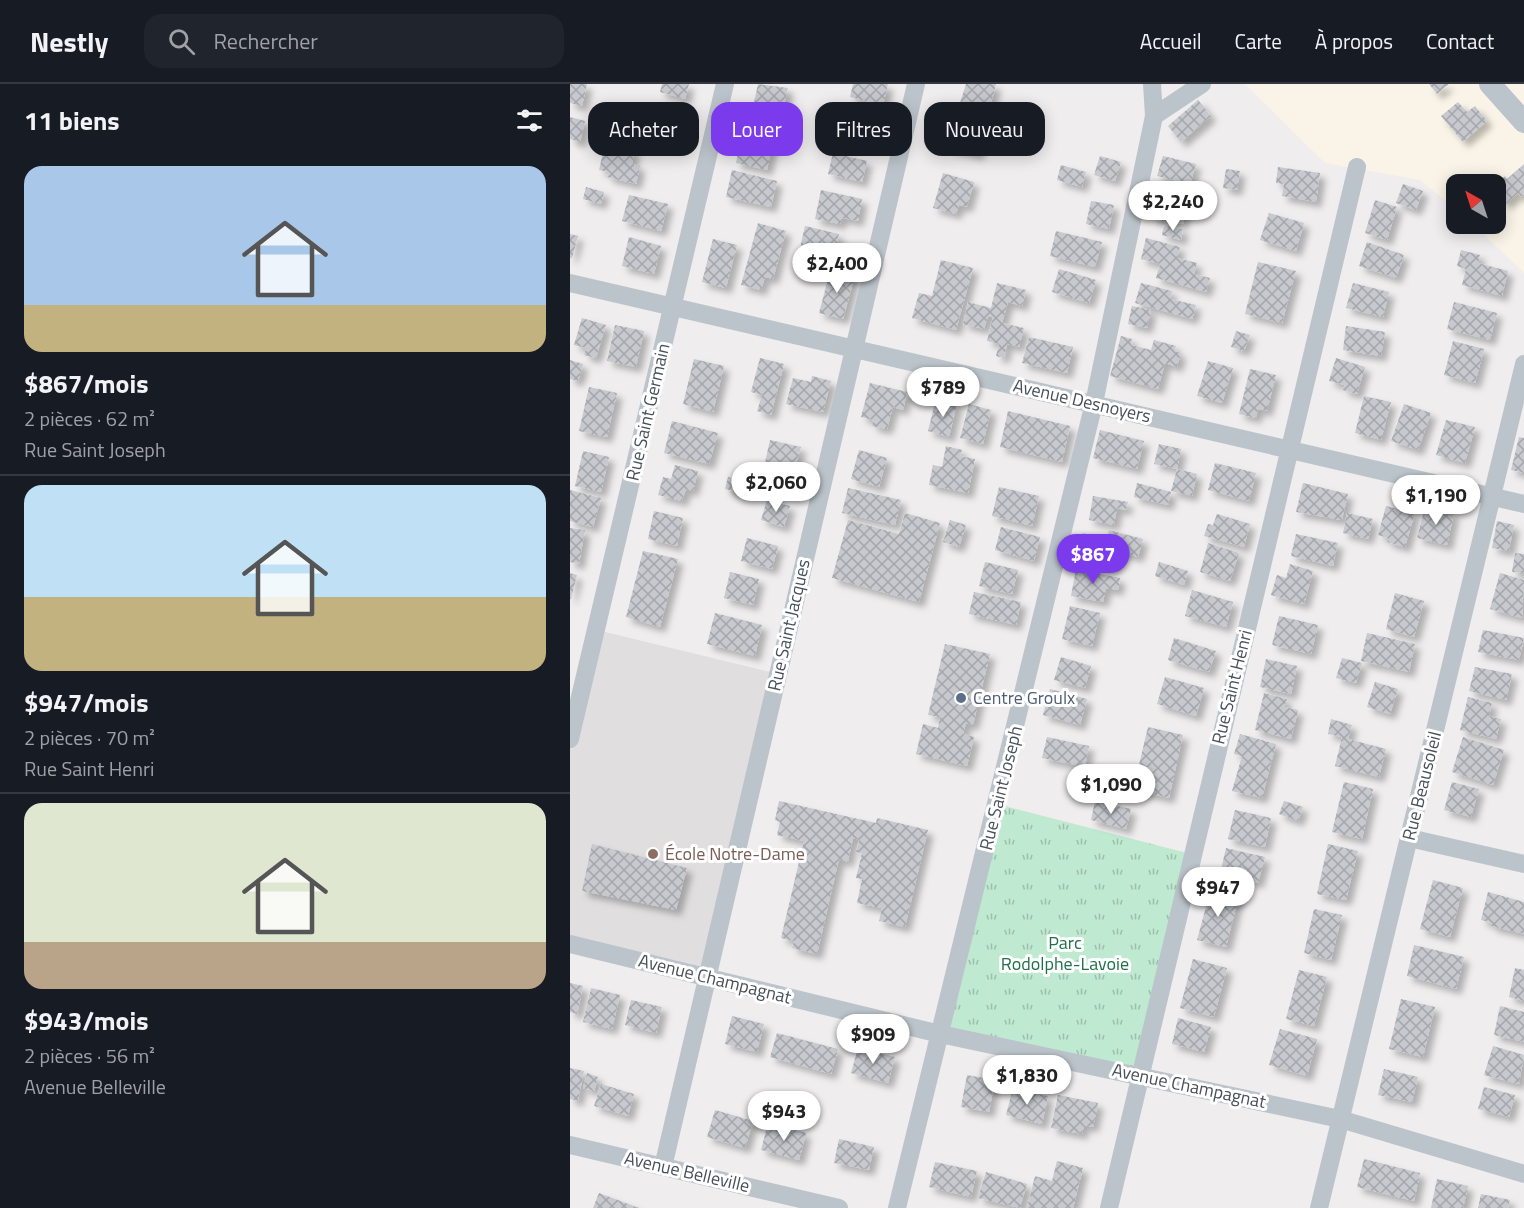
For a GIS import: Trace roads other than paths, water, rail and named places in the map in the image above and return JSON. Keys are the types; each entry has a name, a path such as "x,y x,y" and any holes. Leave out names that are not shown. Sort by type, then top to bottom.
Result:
{"street":[{"name":"Rue Saint Germain","path":"570,739 674,308 725,84"},
{"name":"Rue Saint Jacques","path":"663,1167 916,84"},
{"name":"Rue Saint Joseph","path":"897,1208 1094,403 1154,116 1152,84"},
{"path":"1154,116 1202,84"},
{"path":"1490,84 1524,122"},
{"name":"Rue Saint Henri","path":"1109,1208 1357,167"},
{"name":"Avenue Desnoyers","path":"570,283 1524,504"},
{"name":"Rue Beausoleil","path":"1319,1208 1524,363"},
{"path":"1409,838 1524,864"},
{"name":"Avenue Champagnat","path":"570,944 940,1034 1340,1119 1524,1174"},
{"name":"Avenue Belleville","path":"570,1145 839,1208"}],"place":[{"name":"Centre Groulx","path":"961,698"},
{"name":"École Notre-Dame","path":"653,854"}],"park label":[{"name":"Parc Rodolphe-Lavoie","path":"1065,953"}]}
